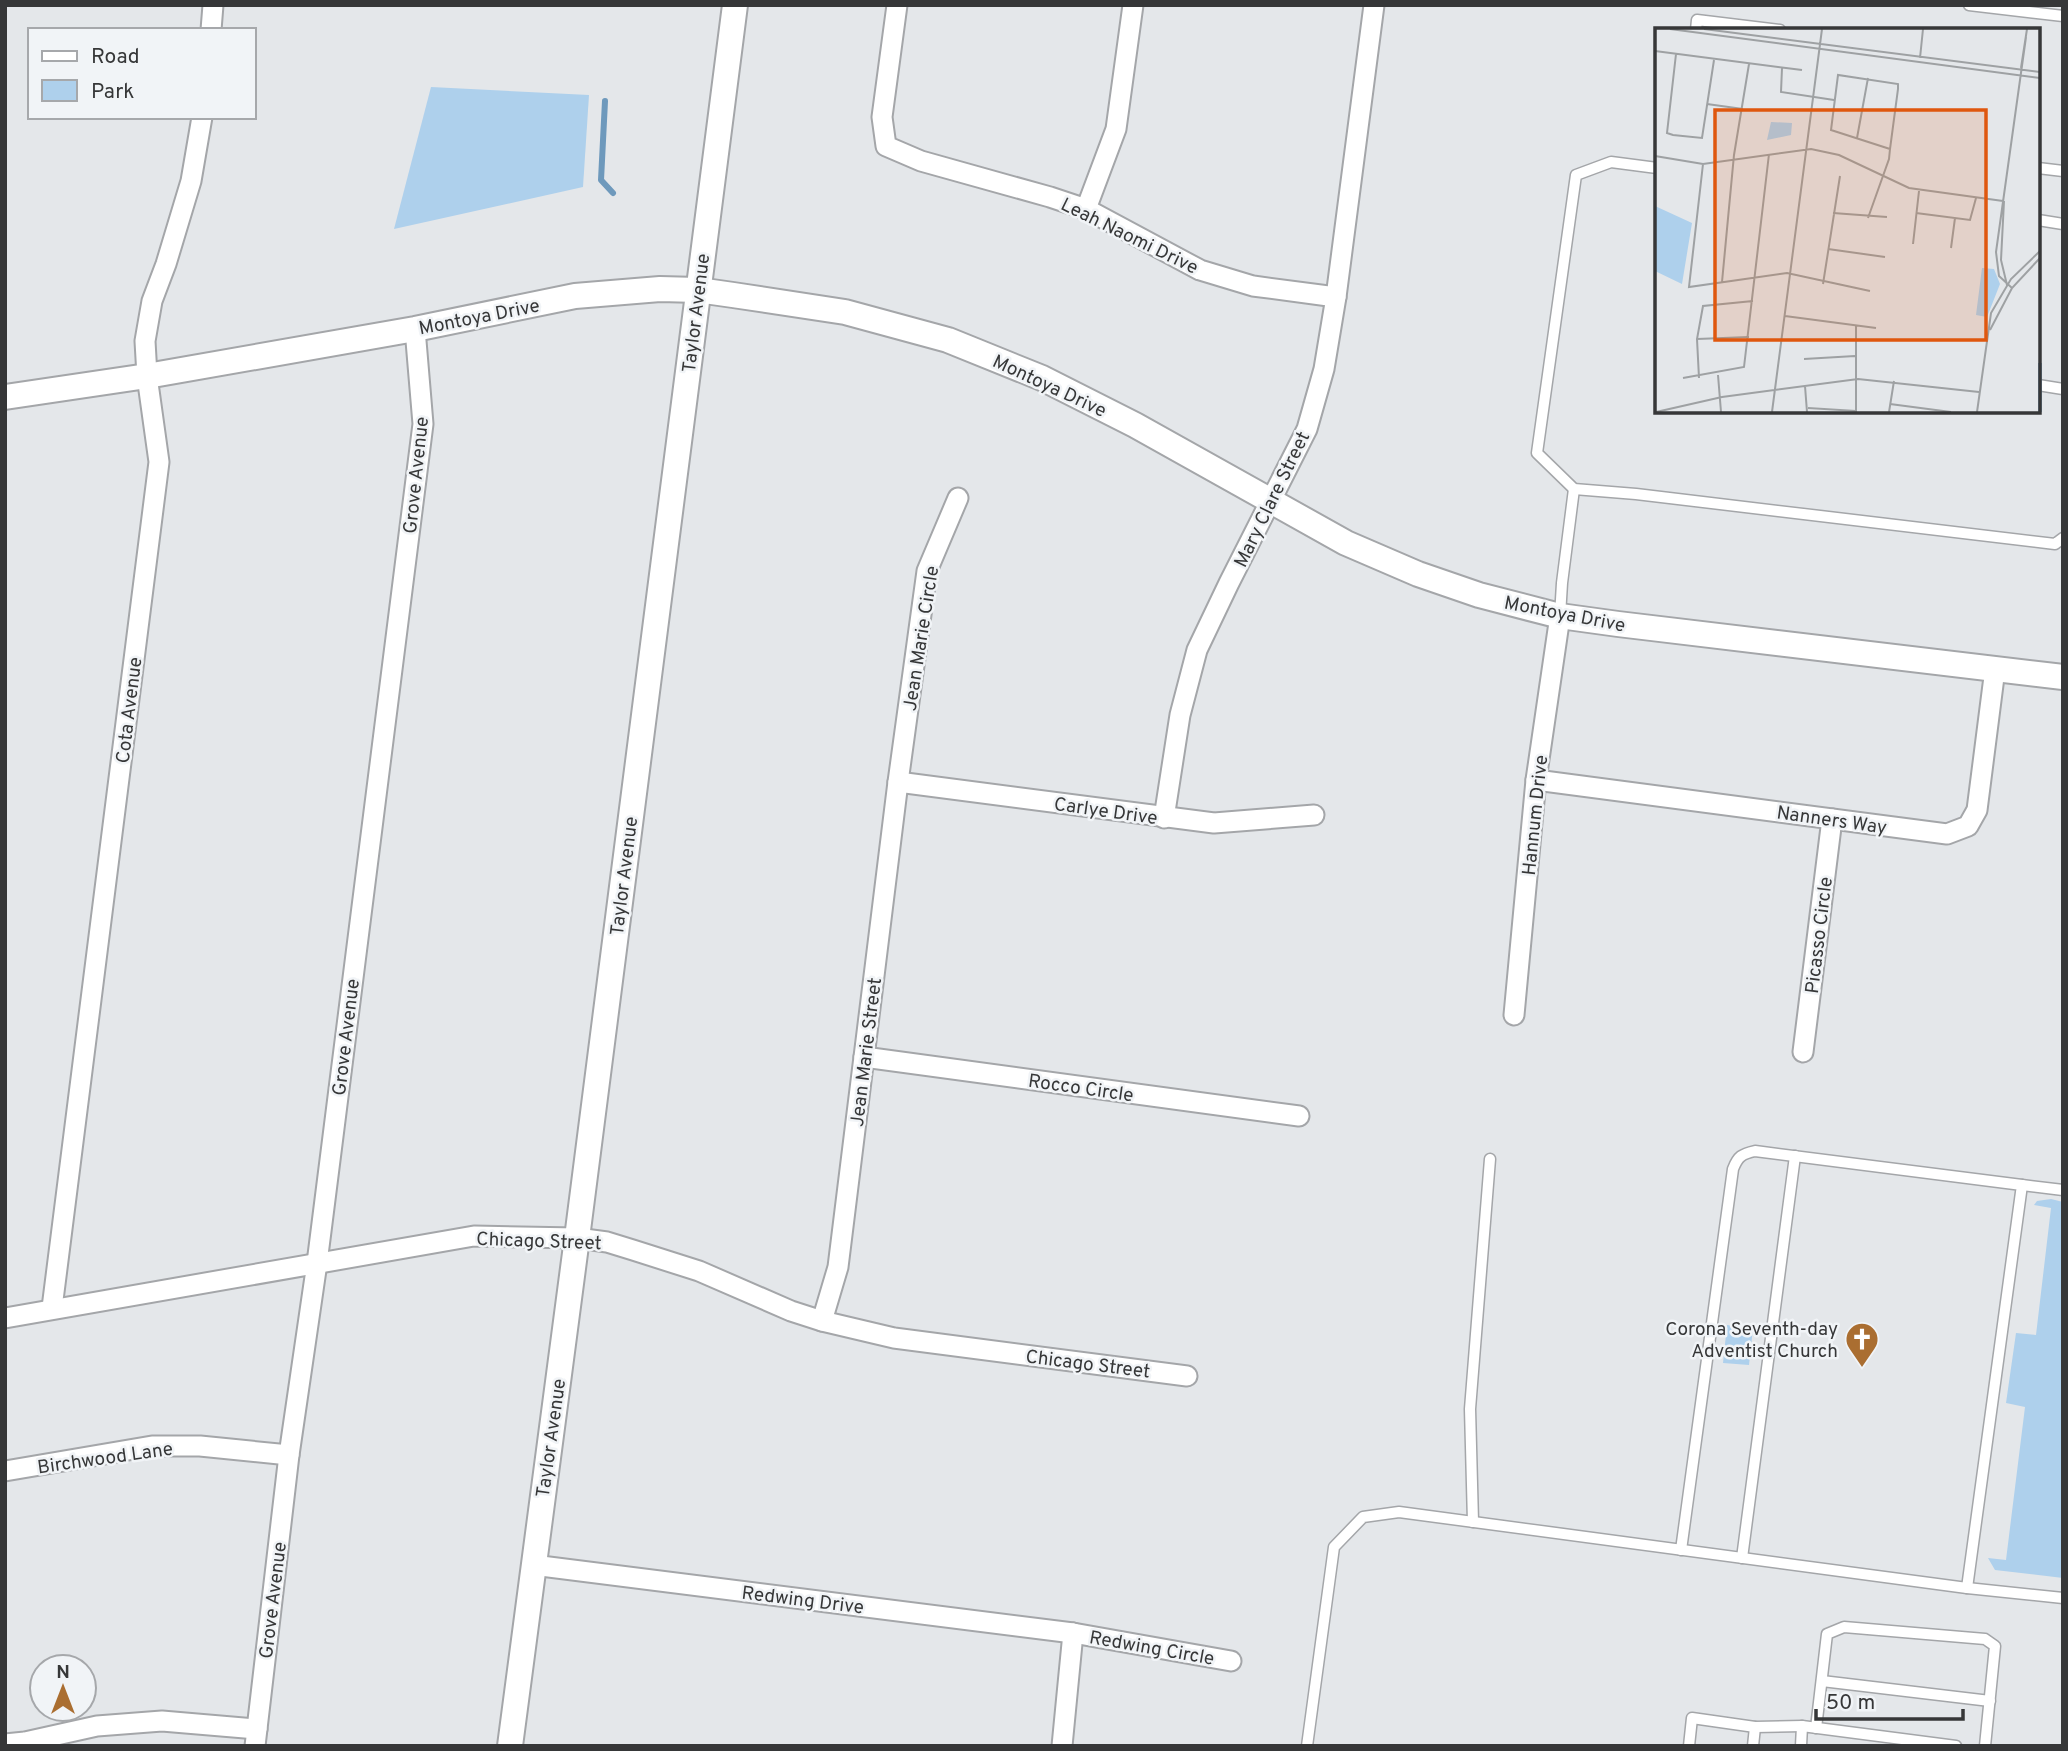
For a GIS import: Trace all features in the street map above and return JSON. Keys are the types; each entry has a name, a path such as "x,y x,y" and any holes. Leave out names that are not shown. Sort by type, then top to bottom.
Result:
{"street":[{"path":"211,28 214,5"},
{"name":"Taylor Avenue","path":"510,1746 734,5"},
{"name":"Leah Naomi Drive","path":"897,5 882,117 887,146 921,160 1086,209 1200,270 1253,286 1336,297"},
{"path":"1086,209 1116,129 1133,5"},
{"name":"Mary Clare Street","path":"1164,818 1180,715 1198,650 1307,429 1324,369 1374,5"},
{"name":"Cota Avenue","path":"52,1308 159,462 145,341 152,300 191,181 202,119"},
{"name":"Montoya Drive","path":"5,397 147,376 575,296 660,289 698,290 845,312 948,340 1042,378 1135,425 1346,543 1418,574 1479,595 1560,616 2063,677"},
{"name":"Grove Avenue","path":"256,1737 289,1455 317,1263 423,424 415,328"},
{"name":"Jean Marie Circle","path":"898,782 927,571 958,498"},
{"name":"Hannum Drive","path":"1514,1015 1536,780 1560,616"},
{"name":"Nanners Way","path":"1536,780 1947,834 1968,826 1977,810 1995,669"},
{"name":"Carlye Drive","path":"898,782 1214,823 1314,815"},
{"name":"Jean Marie Street","path":"822,1321 838,1267 898,782"},
{"name":"Picasso Circle","path":"1803,1052 1832,818"},
{"name":"Rocco Circle","path":"864,1057 1298,1116"},
{"name":"Chicago Street","path":"5,1318 474,1236 577,1238 607,1242 699,1271 791,1311 822,1321 894,1338 1187,1376"},
{"name":"Birchwood Lane","path":"5,1471 152,1447 200,1446 289,1455"},
{"name":"Redwing Drive","path":"533,1565 1073,1633"},
{"path":"1062,1746 1073,1633"},
{"name":"Redwing Circle","path":"1073,1633 1231,1661"},
{"path":"5,1744 97,1727 162,1721 256,1737"}],"lane":[{"path":"1969,5 2063,16"},
{"path":"1696,28 1697,20 1763,28"},
{"path":"1655,169 1611,162 1576,175 1537,453 1574,489 1649,495 2055,544 2063,538"},
{"path":"2040,168 2063,171"},
{"path":"2040,220 2063,223"},
{"path":"2040,385 2063,389"},
{"path":"1560,616 1574,489"},
{"path":"1681,1550 1733,1169 1737,1158 1755,1151 2063,1190"},
{"path":"1742,1558 1795,1156"},
{"path":"1473,1522 1470,1409 1490,1159"},
{"path":"1967,1588 2022,1185"},
{"path":"1307,1746 1334,1547 1363,1517 1399,1512 1967,1588 2063,1598"},
{"path":"1816,1728 1827,1634 1844,1627 1985,1639 1995,1646 1984,1746"},
{"path":"1822,1681 1990,1701"},
{"path":"1689,1746 1692,1718 1755,1727 1816,1728 1956,1746"},
{"path":"1753,1746 1755,1727"},
{"path":"1801,1746 1802,1727"}],"green space":[{"path":"431,87 589,95 583,187 394,229"},
{"path":"2051,1199 2063,1202 2063,1578 1995,1570 1988,1558 2006,1560 2025,1407 2006,1403 2016,1333 2036,1335 2051,1208 2034,1205 2037,1201"},
{"path":"1727,1325 1753,1328 1749,1365 1723,1363"}],"waterway":[{"path":"605,101 601,180 613,193"}],"place":[{"name":"Corona Seventh-day Adventist Church","path":"1862,1369"}]}
